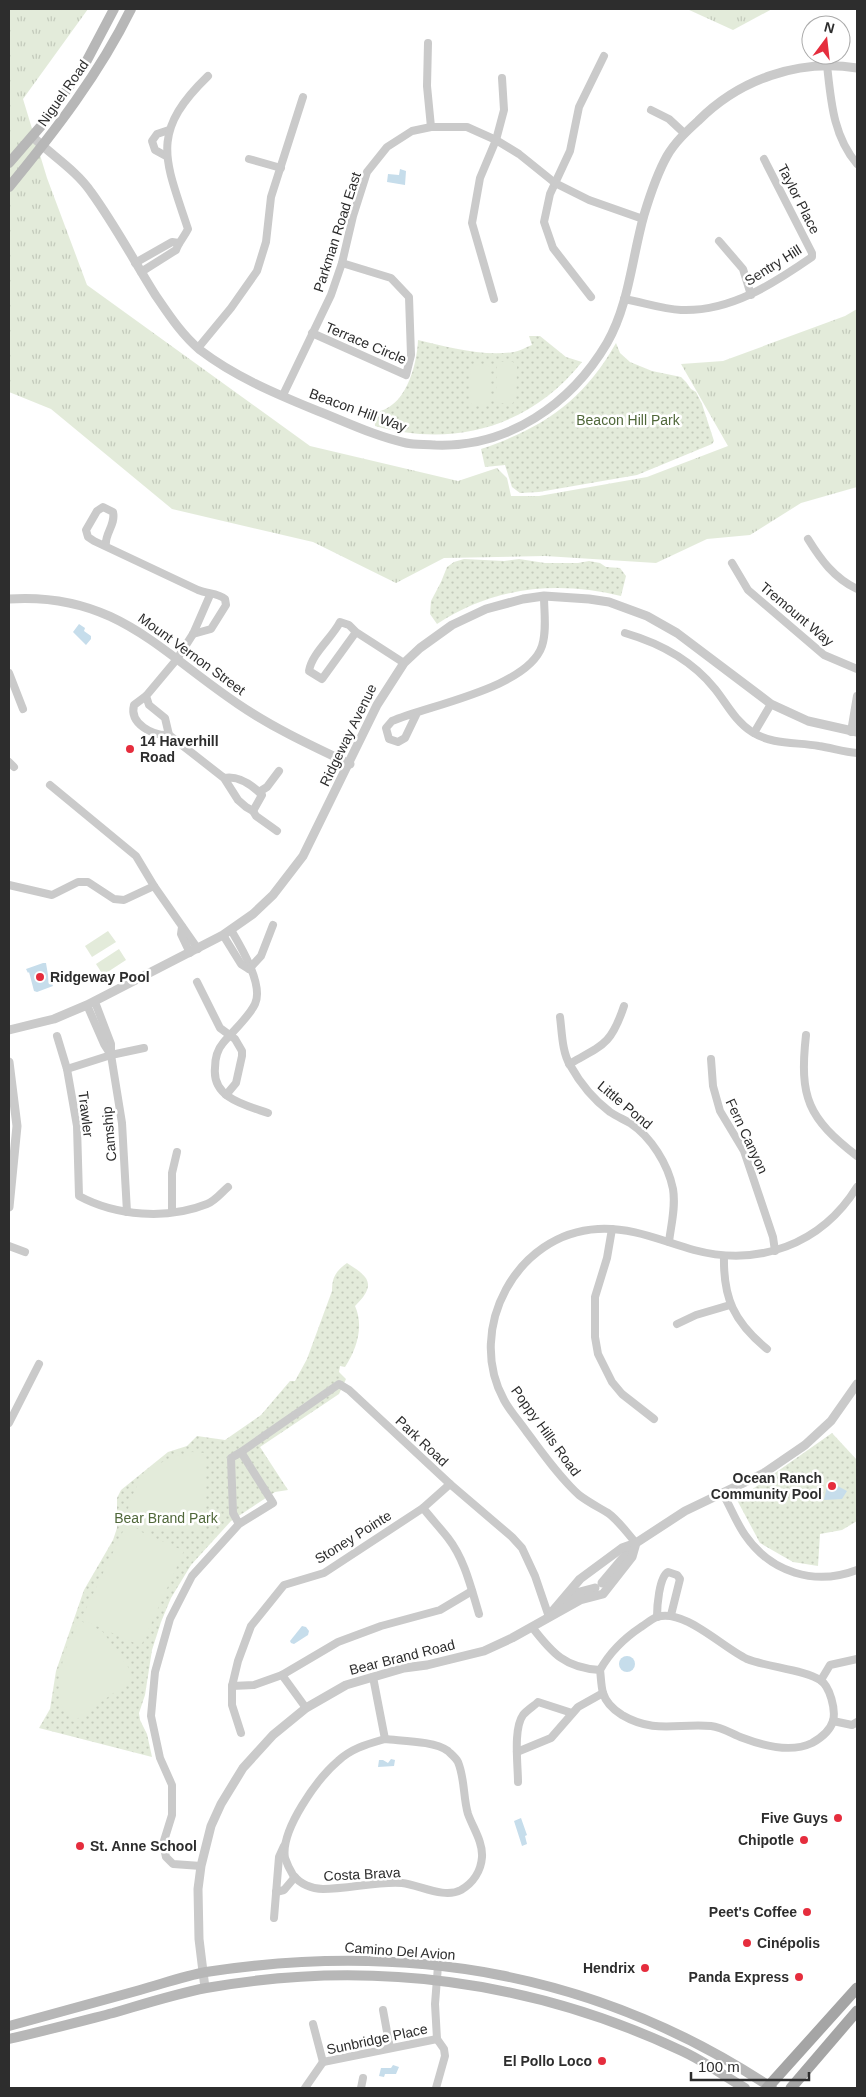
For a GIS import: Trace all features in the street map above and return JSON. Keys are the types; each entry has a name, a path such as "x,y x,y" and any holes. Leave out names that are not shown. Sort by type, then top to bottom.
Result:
{"main road":[{"name":"Niguel Road","path":"9,162 32,136 84,64 114,9"},
{"name":"Niguel Road","path":"9,187 95,75 131,9"},
{"name":"Camino Del Avion","path":"9,2026 204,1973 319,1961 372,1961 438,1966 495,1973 595,1999 658,2024 710,2051 770,2088"},
{"name":"Camino Del Avion","path":"9,2040 206,1988 331,1975 381,1976 471,1985 528,1995 592,2014 684,2052 745,2088"},
{"path":"770,2088 857,1988"},
{"path":"791,2088 857,2011"}],"street":[{"path":"428,43 426,86 431,127"},
{"path":"591,297 553,248 545,230 546,204 570,151 579,107 604,56"},
{"name":"Beacon Hill Way","path":"32,136 89,188 174,322 198,348 243,377 378,435 408,444 446,445 485,440 517,428 543,413 575,387 606,344 617,324 643,219 653,188 668,153 684,134 716,103 752,82 794,69 827,65 857,68"},
{"path":"827,65 831,108 836,127 843,146 857,164"},
{"path":"141,272 176,250 188,229 166,156 169,130 179,107 208,76"},
{"path":"494,299 472,223 480,178 496,140 504,110 502,78"},
{"path":"198,348 231,308 257,271 266,242 271,196 303,97"},
{"path":"651,110 669,119 684,134"},
{"name":"Parkman Road East","path":"283,395 331,295 342,263 353,216 367,172 387,147 412,131 431,127 467,127 496,140 518,154 555,183 589,200 643,219"},
{"path":"166,156 155,150 152,141 157,134 169,130"},
{"path":"249,159 281,168"},
{"name":"Taylor Place","path":"764,159 810,250"},
{"path":"719,241 743,269 751,295"},
{"path":"136,262 172,242 179,243"},
{"name":"Sentry Hill","path":"624,299 680,310 718,306 751,295 812,257 810,250"},
{"name":"Terrace Circle","path":"312,333 406,375 411,356 409,297 391,278 342,263"},
{"path":"106,546 105,541 115,519 113,512 103,507 97,511 86,533 94,541 210,595 221,596 225,600 226,605 212,629 193,634"},
{"path":"808,539 833,573 846,584 857,589"},
{"name":"Tremount Way","path":"732,563 748,590 824,655 857,669"},
{"path":"210,595 193,634 177,658 146,696 134,705 134,716 137,722 153,734 169,735 224,778 238,800 277,831"},
{"path":"417,713 488,690 534,662 543,644 544,596"},
{"name":"Ridgeway Avenue","path":"9,1030 54,1019 91,1003 194,951 253,914 290,875 314,836 377,706 404,664 420,648 467,617 504,604 544,596 609,602 646,616 677,633 771,704 808,721 854,732"},
{"name":"Mount Vernon Street","path":"9,599 57,601 100,612 133,627 216,689 255,715 350,764"},
{"path":"356,632 322,679 309,671 310,664 335,632 340,622 349,625 356,632 404,664"},
{"path":"624,633 656,643 692,667 714,688 743,726 754,733 771,740 857,753"},
{"path":"9,673 23,709"},
{"path":"146,696 149,705 165,718 169,735"},
{"path":"854,732 857,696"},
{"path":"754,733 771,704"},
{"path":"259,792 267,787 279,771"},
{"path":"224,778 234,777 242,780 262,795 261,800 253,811"},
{"path":"50,785 136,856 182,927 182,934 194,951"},
{"path":"9,885 52,896 78,882 88,882 114,899 124,900 154,886"},
{"path":"249,968 261,956 273,925"},
{"path":"227,932 241,964 249,968 256,982 255,1004 219,1049 214,1071 216,1084 226,1095 243,1104 268,1113"},
{"path":"197,982 208,1000 220,1028 240,1046 242,1056 236,1083 226,1095"},
{"name":"Camship","path":"91,1003 104,1044 111,1055 122,1123 127,1212"},
{"path":"569,1064 611,1038 624,1006"},
{"name":"Little Pond","path":"560,1016 569,1064 590,1094 610,1112 630,1123 645,1136 666,1167 673,1188 674,1203 669,1242"},
{"path":"806,1035 804,1056 805,1084 809,1102 818,1120 829,1134 857,1156"},
{"name":"Trawler","path":"57,1036 67,1068 77,1126 79,1196 92,1204 127,1212"},
{"path":"67,1068 111,1055 144,1048"},
{"name":"Fern Canyon","path":"711,1059 713,1086 720,1111 744,1151 773,1237 775,1251"},
{"path":"9,1062 17,1126 9,1202"},
{"path":"172,1212 172,1173 177,1152"},
{"path":"127,1212 172,1212 209,1204 228,1187"},
{"name":"Poppy Hills Road","path":"636,1544 616,1520 578,1493 536,1444 504,1400 498,1385 492,1354 494,1319 506,1286 522,1266 540,1251 564,1237 586,1230 612,1228 724,1256 751,1255 775,1251 798,1241 824,1226 844,1205 857,1187"},
{"path":"612,1228 607,1258 595,1297 595,1337 598,1354 612,1382 622,1394 654,1418"},
{"path":"9,1246 23,1253 9,1251"},
{"path":"724,1256 724,1284 730,1305 752,1336 767,1349"},
{"path":"677,1324 696,1315 730,1305"},
{"path":"9,1423 39,1364"},
{"name":"Park Road","path":"239,1524 233,1513 231,1458 339,1384 349,1390 522,1548 536,1576 549,1617"},
{"name":"Bear Brand Road","path":"549,1617 580,1579 622,1548 636,1544 672,1518 764,1473 805,1445 830,1421 857,1384"},
{"path":"201,1866 173,1864 166,1857 163,1844 172,1815 172,1785 160,1758 151,1706 159,1656 170,1619 192,1576 239,1524 273,1503 241,1452"},
{"name":"Stoney Pointe","path":"241,1733 232,1705 232,1686 238,1661 252,1626 284,1585 324,1572 423,1508 450,1484"},
{"path":"723,1494 745,1535 761,1554 774,1563 792,1572 815,1577 839,1575 857,1570"},
{"path":"423,1508 457,1552 465,1569 479,1614"},
{"name":"Bear Brand Road","path":"206,1988 198,1918 201,1866 211,1826 243,1768 273,1735 306,1708 346,1685 484,1650 532,1627 580,1600 603,1594 604,1583 632,1557 636,1544"},
{"path":"563,1608 576,1593 604,1583 595,1567"},
{"path":"657,1617 657,1606 664,1576 668,1572 677,1575 680,1579 670,1615"},
{"path":"232,1686 254,1685 282,1675 338,1642 381,1626 440,1610 472,1591"},
{"path":"670,1615 690,1623 745,1658 763,1665 809,1675 821,1680 827,1688 830,1697 833,1721 828,1732 804,1747 790,1748 760,1744 712,1726 655,1727 642,1725 610,1706 603,1693 600,1670 609,1654 623,1639 657,1617 670,1615"},
{"path":"532,1627 556,1657 585,1669 600,1670"},
{"path":"821,1680 830,1665 857,1659"},
{"path":"282,1675 306,1708"},
{"path":"373,1677 385,1739"},
{"path":"517,1752 551,1738 572,1713 584,1703 603,1693"},
{"path":"518,1782 517,1752 522,1718 538,1702 572,1713"},
{"path":"833,1721 852,1725 857,1722"},
{"name":"Costa Brava","path":"385,1739 438,1745 447,1750 457,1760 463,1777 468,1814 482,1848 482,1863 479,1872 467,1886 458,1891 449,1892 400,1883 314,1889 295,1878 285,1857 286,1842 295,1819 321,1777 338,1760 356,1748 385,1739"},
{"path":"274,1918 279,1857 286,1842"},
{"path":"276,1892 284,1890 295,1878"},
{"path":"436,2088 445,2056 445,2052 438,2039 435,2010 438,1966"},
{"path":"383,2010 390,2048"},
{"path":"313,2024 323,2062"},
{"name":"Sunbridge Place","path":"305,2088 323,2062 438,2039"},
{"path":"360,2088 363,2078"}],"green space":[{"path":"9,9 88,9 23,99 47,178 87,285 310,446 458,481 497,468 507,478 511,496 539,496 647,477 728,446 681,364 723,361 845,316 857,309 857,487 801,503 750,535 707,539 656,563 545,556 444,558 396,583 313,542 172,509 51,409 9,392"},
{"path":"687,9 772,9 733,30"},
{"path":"529,336 540,336 566,357 582,362 539,403 514,417 489,427 462,433 404,432 375,426 374,412 394,404 407,385 415,362 418,340 466,351 502,353 516,351 532,345"},
{"name":"Beacon Hill Park","path":"616,343 620,353 630,362 652,371 681,377 696,392 714,441 712,444 637,475 539,492 520,493 512,487 505,465 485,467 481,449 524,432 559,410 590,381"},
{"path":"501,362 513,362 517,366 516,399 512,404 500,403 496,399 497,365"},
{"path":"475,364 487,365 491,368 490,403 487,406 474,406 470,402 471,368"},
{"path":"464,559 504,561 519,559 545,563 589,561 600,563 606,567 620,568 626,576 621,596 573,588 526,590 480,602 437,624 430,614 431,601 447,567 454,562"},
{"path":"108,931 116,942 92,957 85,946"},
{"path":"119,949 126,960 103,975 96,964"},
{"name":"Bear Brand Park","path":"347,1263 365,1277 368,1286 366,1292 355,1306 359,1321 356,1345 345,1367 340,1366 339,1372 346,1379 339,1394 260,1447 288,1490 275,1492 231,1521 191,1565 171,1598 152,1650 145,1695 139,1713 140,1720 147,1734 152,1757 39,1728 50,1709 56,1671 84,1590 113,1540 117,1528 117,1498 121,1490 168,1452 187,1446 197,1436 225,1440 261,1415 290,1381 295,1381 307,1359 332,1291 334,1278 337,1272"},
{"path":"832,1433 857,1460 857,1521 842,1530 820,1534 818,1566 793,1562 760,1543 737,1500"},
{"path":"192,1452 206,1453 205,1524 201,1530 143,1531 124,1522 132,1496 144,1476 158,1465 174,1457"},
{"path":"126,1525 184,1551 141,1646 81,1619"},
{"path":"79,1620 103,1632 131,1671 129,1682 73,1722 61,1704 61,1671 64,1653"}],"water":[{"path":"400,169 406,171 405,185 387,182 388,174 399,175"},
{"path":"79,624 91,636 86,645 73,632"},
{"name":"Ridgeway Pool","path":"46,963 49,981 51,981 53,986 37,992 34,991 29,972 26,969"},
{"name":"Ocean Ranch Community Pool","path":"828,1481 847,1491 842,1499 824,1500"},
{"path":"302,1626 306,1627 309,1631 308,1635 294,1644 291,1643 290,1641"},
{"path":"627,1656 635,1664 627,1672 619,1664"},
{"path":"391,1759 395,1760 394,1766 378,1767 379,1760 388,1763"},
{"path":"521,1818 527,1835 525,1836 527,1844 522,1846 514,1821"},
{"path":"393,2065 399,2067 396,2074 385,2074 384,2077 379,2076 381,2068 391,2068"}],"place":[{"name":"14 Haverhill Road","path":"130,749"},
{"name":"Ridgeway Pool","path":"40,977"},
{"name":"Ocean Ranch Community Pool","path":"832,1486"},
{"name":"Five Guys","path":"838,1818"},
{"name":"Chipotle","path":"804,1840"},
{"name":"St. Anne School","path":"80,1846"},
{"name":"Peet's Coffee","path":"807,1912"},
{"name":"Cinépolis","path":"747,1943"},
{"name":"Hendrix","path":"645,1968"},
{"name":"Panda Express","path":"799,1977"},
{"name":"El Pollo Loco","path":"602,2061"}]}
